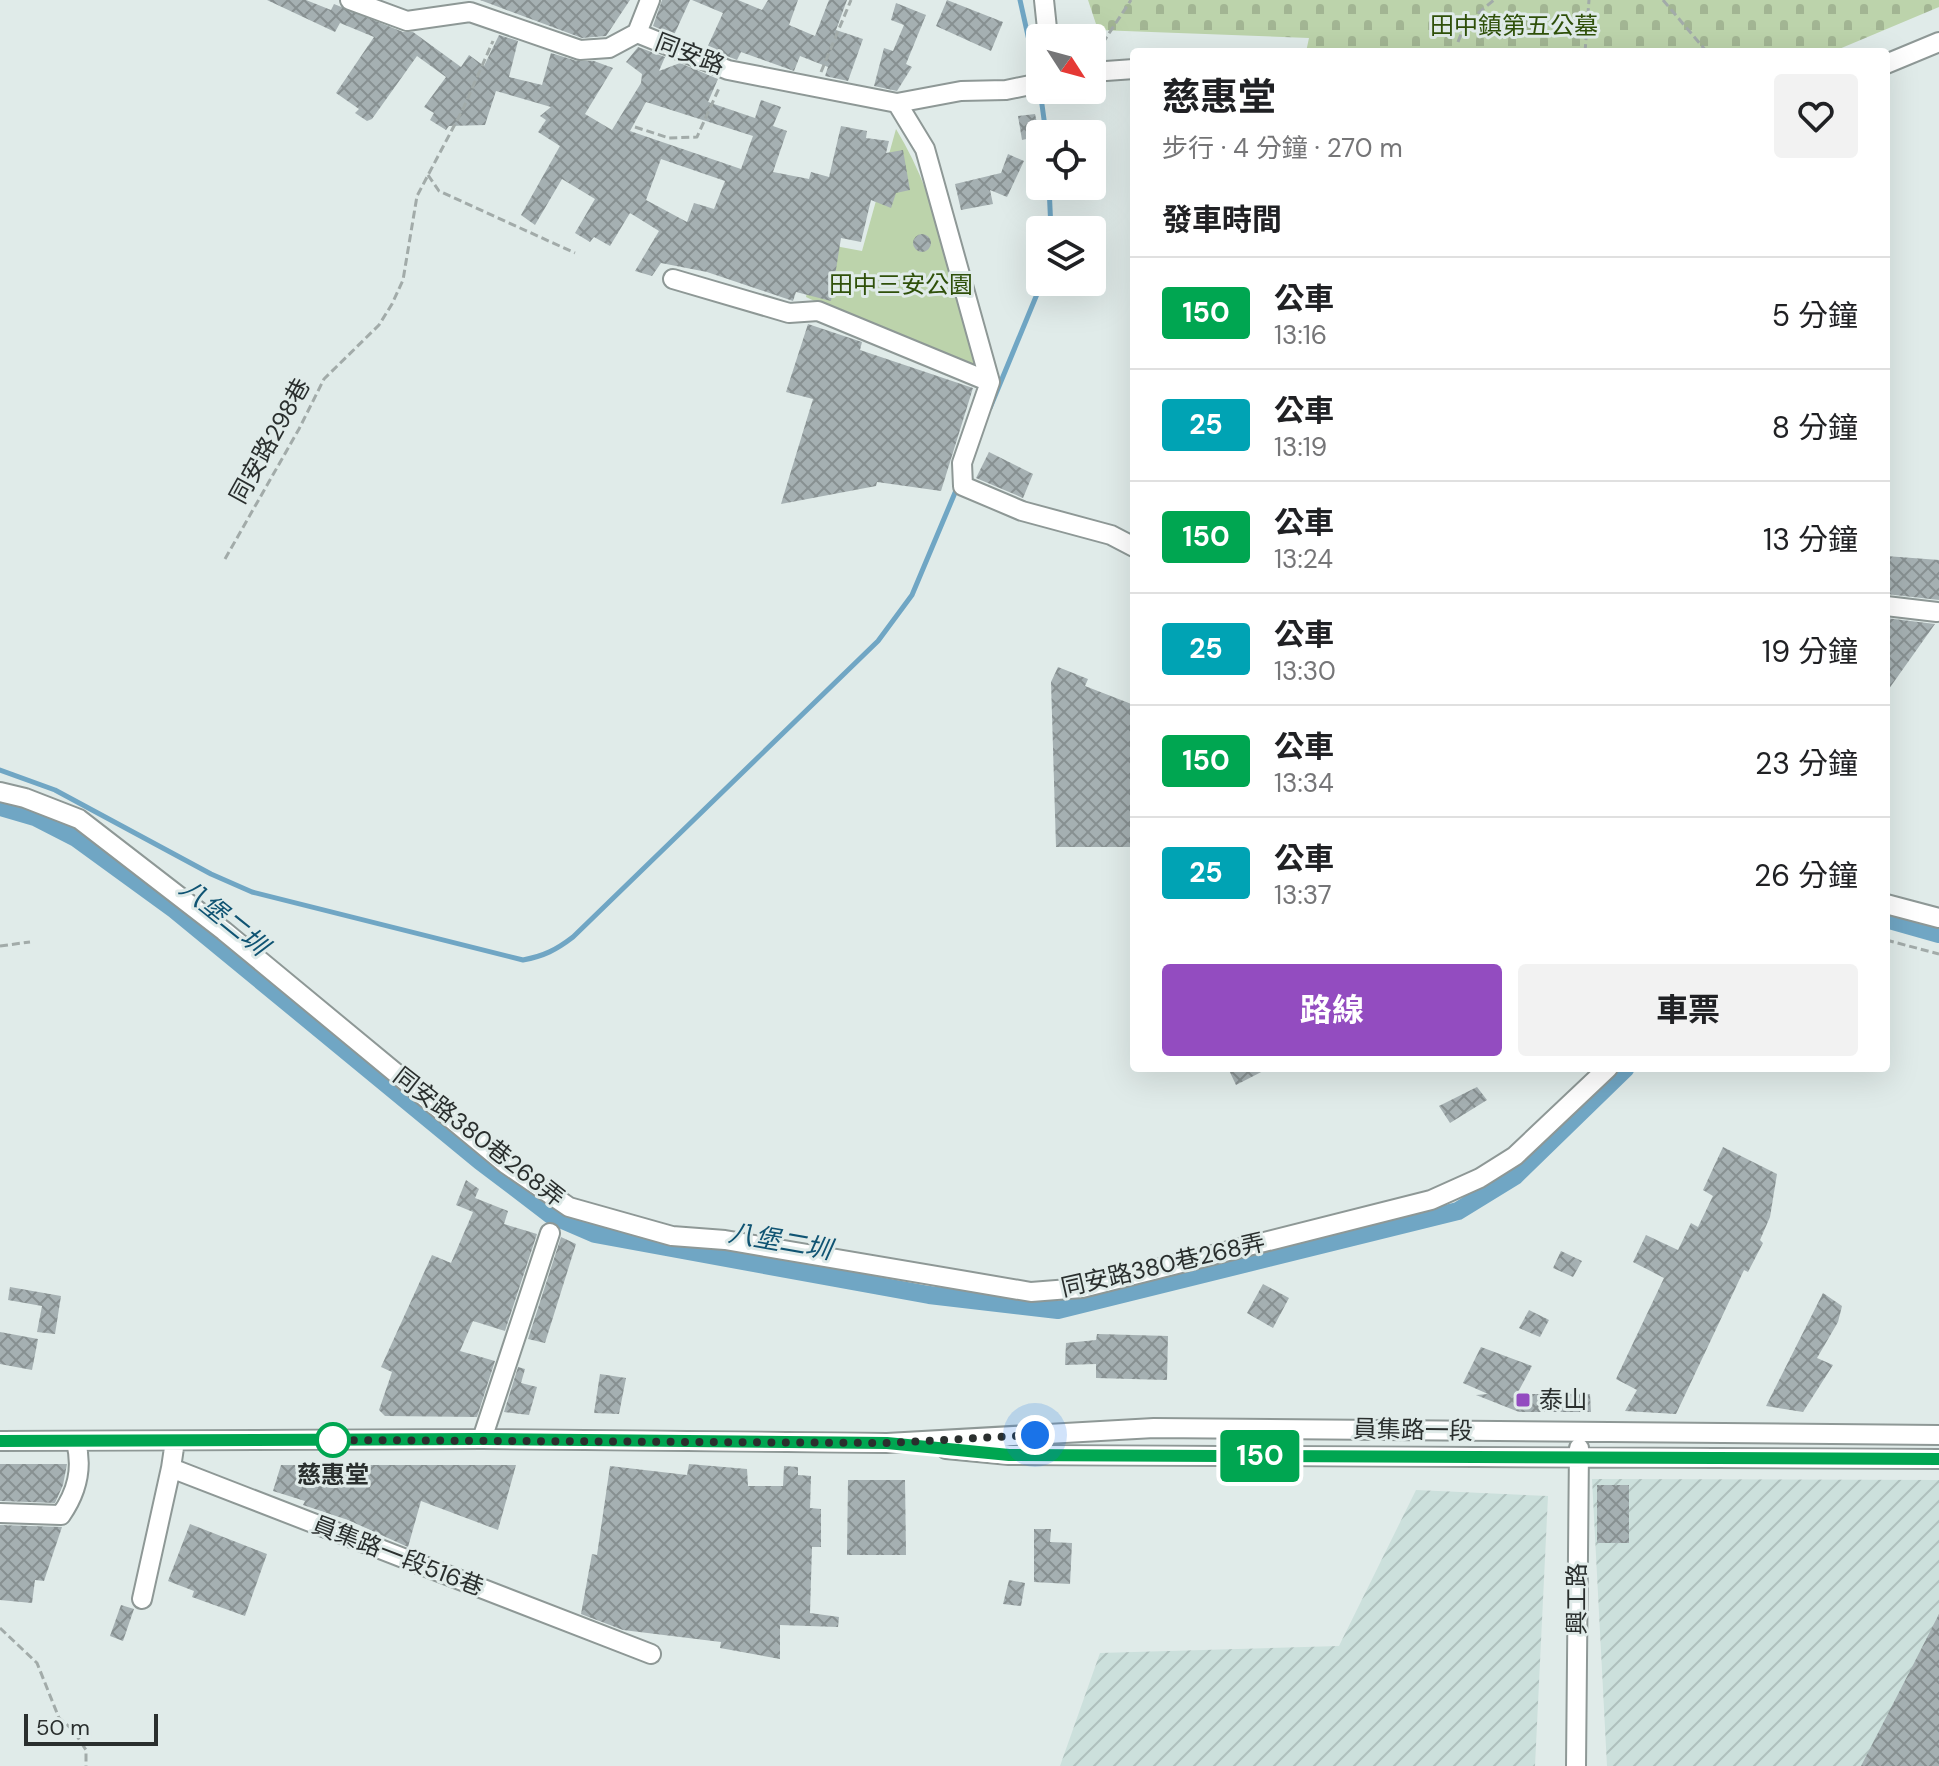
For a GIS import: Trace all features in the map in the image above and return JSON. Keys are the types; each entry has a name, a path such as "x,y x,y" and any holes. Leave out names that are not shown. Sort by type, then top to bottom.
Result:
{"street":[{"name":"同安路","path":"350,0 407,21 470,12 580,50 609,48 637,33 728,70 897,103 961,91 1006,90 1026,86"},
{"path":"637,33 650,0"},
{"path":"1044,0 1047,24"},
{"path":"1890,62 1939,42"},
{"path":"1106,70 1130,69"},
{"path":"897,103 925,149 990,382 962,463 963,486 1022,511 1111,535 1130,545"},
{"path":"673,279 789,313 818,311 990,382"},
{"path":"1890,606 1937,612"},
{"name":"同安路380巷268弄","path":"0,792 25,798 79,819 224,931 506,1164 569,1207 672,1236 725,1240 1031,1292 1082,1288 1431,1200 1480,1178 1515,1156 1604,1072"},
{"path":"1890,905 1939,918"},
{"path":"482,1439 550,1233"},
{"name":"員集路一段","path":"0,1441 482,1439 887,1443 1154,1428 1939,1435"},
{"name":"興工路","path":"1576,1766 1580,1433"},
{"path":"142,1599 175,1441"},
{"path":"0,1513 61,1515 72,1499 81,1463 76,1442"},
{"name":"員集路一段","path":"887,1443 1009,1455 1939,1459"},
{"name":"員集路一段516巷","path":"171,1468 651,1654"}],"path":[{"path":"816,87 851,0"},
{"path":"1106,38 1131,0"},
{"path":"1458,42 1465,24 1494,0"},
{"path":"1585,48 1589,0"},
{"path":"1663,0 1704,48"},
{"name":"同安路298巷","path":"225,559 324,379 379,325 392,304 403,280 417,196 463,109 502,23"},
{"path":"635,127 669,138 697,137 728,70"},
{"path":"428,175 439,191 575,253"},
{"path":"1890,941 1939,954"},
{"path":"0,946 30,942"},
{"path":"0,1628 37,1663 59,1718 73,1730 86,1750 86,1766"}],"shaded area":[{"path":"1592,1479 1939,1480 1939,1766 1607,1766"},
{"path":"1416,1490 1548,1496 1535,1766 1060,1766 1100,1653 1339,1646"}],"green space":[{"name":"田中鎮第五公墓","path":"1088,0 1939,0 1939,7 1842,48 1307,48 1309,38 1106,30 1106,24 1096,24"},
{"name":"田中三安公園","path":"896,129 924,184 976,365 874,329 806,297 819,243 862,251"}],"building":[{"path":"267,0 306,0 331,10 334,4 403,32 413,32 461,67 469,55 484,66 499,35 518,41 509,77 542,85 551,53 613,68 585,114 612,130 641,83 642,74 626,62 638,47 665,57 659,71 680,63 718,79 708,102 755,118 761,100 781,107 773,126 787,131 773,172 809,179 811,172 829,177 841,126 867,131 866,138 889,141 886,153 903,150 910,190 896,193 891,208 871,200 861,242 841,238 831,301 796,292 793,301 707,272 661,263 652,276 635,271 659,231 630,213 610,246 594,237 590,242 575,233 595,199 562,179 535,225 521,215 560,146 538,132 546,120 540,116 551,107 496,91 485,125 449,126 446,130 430,120 434,113 424,107 446,77 417,56 372,119 367,121 355,113 359,109 336,93 374,37 340,23 335,32","holes":["646,102 753,136 741,169 630,131","661,159 725,181 714,209 694,203 687,222 646,200"]},
{"path":"480,0 630,0 606,36 582,38"},
{"path":"662,0 690,0 674,35 653,26"},
{"path":"692,0 738,0 762,10 768,0 798,0 789,25 815,36 829,0 847,0 836,30 863,39 848,81 825,76 828,67 800,56 794,71 741,52 737,60 707,48 723,13"},
{"path":"947,0 1003,22 991,51 936,26"},
{"path":"896,3 926,15 906,64 912,67 897,91 874,86 884,48 893,51 904,25 891,20"},
{"path":"1035,114 1036,120 1026,120 1026,139 1022,140 1018,116"},
{"path":"1008,154 1024,161 1007,197 990,190 993,204 961,210 955,184 1001,173"},
{"path":"922,234 931,243 922,252 913,243"},
{"path":"808,324 862,342 860,350 973,388 941,491 877,482 876,486 781,504 813,399 786,392"},
{"path":"989,452 1033,474 1023,498 976,478"},
{"path":"1890,556 1939,560 1939,600 1890,594"},
{"path":"1890,618 1935,624 1890,687"},
{"path":"1058,667 1088,679 1085,686 1130,703 1130,847 1056,847 1051,682"},
{"path":"1230,1072 1261,1072 1236,1085"},
{"path":"1477,1087 1487,1100 1450,1123 1439,1106"},
{"path":"1723,1147 1777,1174 1770,1217 1760,1240 1763,1243 1748,1272 1744,1270 1676,1414 1625,1411 1637,1390 1616,1379 1664,1278 1633,1262 1646,1235 1678,1250 1691,1223 1698,1227 1713,1196 1703,1190"},
{"path":"466,1180 479,1189 475,1198 508,1211 504,1224 537,1234 505,1331 473,1321 460,1351 495,1361 477,1417 385,1416 379,1410 392,1372 381,1367 432,1255 451,1263 473,1212 456,1205"},
{"path":"561,1237 576,1244 545,1343 528,1339"},
{"path":"1561,1251 1582,1261 1573,1277 1553,1268"},
{"path":"1263,1284 1289,1298 1273,1328 1247,1313"},
{"path":"10,1287 61,1296 55,1334 37,1332 42,1306 8,1300"},
{"path":"1823,1293 1842,1306 1838,1322 1817,1358 1833,1365 1803,1412 1766,1406"},
{"path":"1529,1310 1549,1320 1540,1337 1519,1328"},
{"path":"0,1332 38,1339 32,1370 0,1364"},
{"path":"1097,1334 1168,1336 1167,1380 1096,1378 1096,1364 1065,1365 1066,1343 1096,1340"},
{"path":"1481,1347 1532,1366 1517,1394 1590,1394 1591,1412 1519,1412 1476,1395 1488,1394 1463,1383"},
{"path":"518,1367 525,1369 521,1383 537,1387 529,1415 504,1412"},
{"path":"600,1374 626,1378 619,1414 594,1413"},
{"path":"0,1464 67,1464 55,1503 0,1501"},
{"path":"689,1464 747,1469 748,1486 783,1486 784,1466 798,1467 798,1475 811,1476 810,1508 821,1509 821,1547 812,1547 810,1613 839,1617 838,1627 780,1625 780,1659 720,1648 721,1642 623,1630 581,1614 592,1554 597,1555 610,1466 687,1475"},
{"path":"281,1465 516,1465 498,1530 421,1501 408,1547 348,1520 303,1505 305,1501 273,1491"},
{"path":"848,1480 905,1480 906,1555 847,1555"},
{"path":"1597,1485 1629,1485 1629,1543 1597,1543"},
{"path":"190,1524 267,1554 245,1616 192,1597 194,1591 168,1581"},
{"path":"0,1525 62,1527 44,1581 35,1580 32,1603 0,1600"},
{"path":"1034,1529 1051,1529 1050,1542 1072,1543 1070,1584 1034,1582"},
{"path":"1009,1580 1025,1583 1021,1606 1003,1604"},
{"path":"121,1605 134,1609 123,1641 110,1636"},
{"path":"1939,1614 1939,1766 1861,1766 1913,1665"}],"waterway":[{"path":"1020,0 1026,27"},
{"path":"1042,104 1044,120"},
{"path":"1050,200 1050,216"},
{"path":"990,408 1036,296"},
{"path":"0,770 55,790 211,874 252,892 523,960 537,957 573,937 878,641 912,595 957,488"},
{"name":"八堡二圳","path":"0,807 35,817 76,838 175,910 480,1161 551,1215 595,1234 929,1295 1058,1310 1458,1211 1515,1176 1622,1072"},
{"name":"八堡二圳","path":"1890,920 1939,934"}],"bus line":[{"name":"150","path":"0,1441 452,1439 887,1443 1009,1455 1939,1459"}],"place":[{"name":"泰山","path":"1523,1400"},
{"name":"慈惠堂","path":"333,1440"}],"route":[{"path":"333,1440 329,1440 887,1443 1035,1435"}]}
